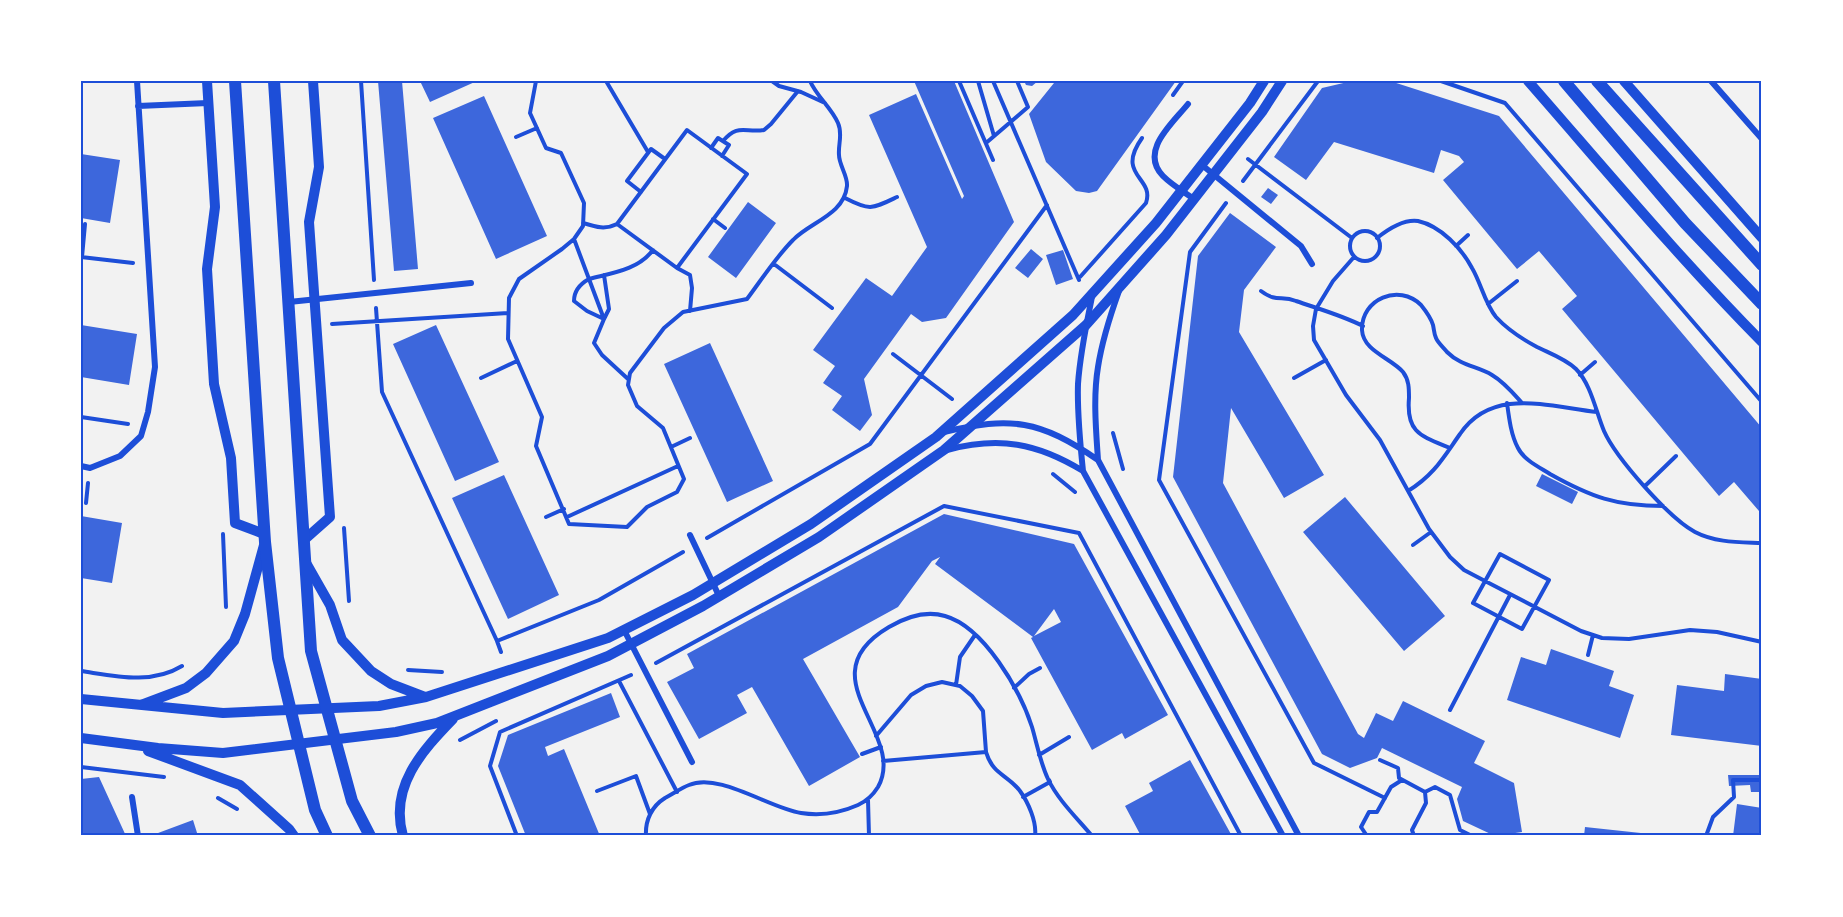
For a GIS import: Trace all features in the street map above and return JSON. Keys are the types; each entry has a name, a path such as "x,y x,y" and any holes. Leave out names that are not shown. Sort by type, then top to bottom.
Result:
{"main road":[{"path":"236,81 264,538 278,658 315,810 327,836"},
{"path":"274,81 311,651 352,801 370,836"},
{"path":"1564,81 1685,223 1762,304"},
{"path":"1598,82 1762,265"}],"street":[{"path":"81,466 90,468 120,456 141,436 148,412 155,366 137,81"},
{"path":"139,705 186,688 206,673 234,641 245,614 264,538 235,524 231,458 214,384 207,269 215,207 207,81"},
{"path":"304,540 330,517 309,222 319,167 313,81"},
{"path":"81,699 223,713 379,706 426,697 608,638 624,630 713,583 811,524 941,433 1073,315 1093,294 1156,223 1250,103 1264,81"},
{"path":"81,738 223,753 396,732 437,723 608,656 719,596 819,537 944,450 1086,325 1166,235 1262,112 1282,81"},
{"path":"1528,81 1707,287 1762,342"},
{"path":"1624,81 1762,238"},
{"path":"1711,81 1762,139"},
{"path":"138,106 208,103"},
{"path":"1188,104 1158,141 1153,151 1155,164 1163,176 1194,199"},
{"path":"1202,165 1301,246 1312,264"},
{"path":"289,302 471,283"},
{"path":"1121,285 1104,334 1097,369 1098,460 1299,836"},
{"path":"1093,294 1078,383 1078,418 1083,471 1283,836"},
{"path":"941,433 972,425 1001,422 1022,423 1048,431 1081,448 1098,460"},
{"path":"944,450 972,443 1006,442 1039,449 1083,471"},
{"path":"690,535 719,596"},
{"path":"305,561 330,605 342,640 371,671 391,684 426,697"},
{"path":"624,630 692,762"},
{"path":"403,836 400,827 400,807 408,774 424,749 454,717"},
{"path":"128,744 240,785 294,836"},
{"path":"132,797 138,836"}],"path":[{"path":"361,81 382,392 501,652"},
{"path":"536,81 530,113 546,147 561,153 584,203 583,223 574,238 562,249 519,279 509,298 508,339 542,417 537,446 569,524 627,527 647,507 677,492 684,479 663,428 637,406 628,385 630,373 664,328 683,312 747,299 794,239 834,211 844,198 848,184 839,156 841,142 839,125 828,104 813,89 810,81"},
{"path":"606,81 648,152"},
{"path":"772,81 779,86 798,91 828,104"},
{"path":"959,81 993,160"},
{"path":"978,81 994,136"},
{"path":"993,81 1082,286"},
{"path":"986,143 1028,107 1017,81"},
{"path":"1170,98 1183,81"},
{"path":"1318,81 1190,252 1160,480 1314,763 1385,798"},
{"path":"1441,81 1505,103 1762,402"},
{"path":"723,141 738,129 764,130 798,91"},
{"path":"516,137 537,128"},
{"path":"583,223 601,228 609,228 617,224 687,129 747,174 677,268"},
{"path":"1079,279 1146,203 1148,196 1146,188 1134,171 1132,160 1133,150 1145,133"},
{"path":"711,148 718,138 729,145 722,156"},
{"path":"641,192 627,181 648,152 651,148 665,159"},
{"path":"1224,183 1244,157 1352,238"},
{"path":"844,198 860,206 873,208 897,197"},
{"path":"496,641 599,600 870,444 1047,205"},
{"path":"713,219 725,228"},
{"path":"1377,238 1390,229 1418,221 1439,231 1456,246 1471,266 1496,316 1512,331 1576,369 1605,433 1618,455 1664,506 1695,532 1714,539 1762,543"},
{"path":"85,224 82,257 149,265"},
{"path":"617,224 690,275 692,288 690,311"},
{"path":"1364,231 1370,232 1377,238 1380,248 1373,259 1360,261 1354,257 1350,244 1352,238 1364,231"},
{"path":"1456,246 1468,235"},
{"path":"574,238 604,319"},
{"path":"604,319 587,311 574,301 574,294 582,282 636,266 653,250"},
{"path":"1354,257 1333,281 1316,309 1313,326 1314,340 1346,395 1380,440 1431,532 1450,557 1464,570 1510,595 1602,638 1629,639 1690,630 1717,632 1762,642"},
{"path":"774,264 832,308"},
{"path":"604,275 609,309 594,343 602,355 629,379"},
{"path":"1488,304 1517,281"},
{"path":"1261,291 1275,299 1294,300 1363,326"},
{"path":"1450,448 1426,437 1409,422 1409,386 1403,372 1372,349 1364,338 1363,326 1368,309 1375,301 1387,295 1405,295 1420,304 1432,321 1435,337 1449,354 1468,367 1491,374 1507,386 1522,403"},
{"path":"329,297 332,335"},
{"path":"331,324 508,314"},
{"path":"892,354 954,401"},
{"path":"1294,378 1326,360"},
{"path":"481,378 517,361"},
{"path":"1580,375 1595,362"},
{"path":"1408,491 1424,481 1438,466 1463,429 1494,406 1522,403 1558,405 1597,412"},
{"path":"1507,404 1509,419 1519,450 1534,465 1587,494 1637,506 1664,506"},
{"path":"81,417 144,426"},
{"path":"1113,429 1126,479"},
{"path":"671,447 690,438"},
{"path":"1645,486 1676,456"},
{"path":"567,517 678,465"},
{"path":"1049,471 1076,494"},
{"path":"500,732 644,669 944,506 1079,533 1242,836"},
{"path":"546,517 564,509"},
{"path":"344,524 350,607"},
{"path":"223,532 227,604 225,615"},
{"path":"1413,544 1431,532"},
{"path":"1500,554 1549,580 1534,607 1522,629 1473,603 1500,554"},
{"path":"1450,710 1510,595"},
{"path":"646,836 648,816 661,801 690,784 706,782 725,786 787,810 817,814 846,810 873,795 881,781 883,761 881,747 857,690 854,673 859,658 875,635 901,620 930,613 946,616 961,623 995,658 1014,688 1031,725 1039,755 1050,782 1092,836"},
{"path":"956,685 960,657 975,635"},
{"path":"1588,655 1593,635"},
{"path":"491,655 509,649"},
{"path":"81,671 137,679 169,674 185,664"},
{"path":"1014,688 1029,674 1040,668"},
{"path":"403,670 441,672 451,669"},
{"path":"619,681 677,792"},
{"path":"876,736 911,695 919,690 942,682 960,686 972,696 983,711 986,752 990,764 1023,796 1031,812 1035,836"},
{"path":"455,744 496,721 500,732 490,766 517,836"},
{"path":"1039,755 1069,736"},
{"path":"862,754 881,747"},
{"path":"883,761 986,752"},
{"path":"1380,760 1398,768 1398,778 1425,792"},
{"path":"81,767 173,779"},
{"path":"597,791 636,776 650,814"},
{"path":"1366,836 1361,827 1369,812 1377,812 1391,786 1402,780"},
{"path":"1706,836 1713,817 1734,797 1733,780 1762,780"},
{"path":"1023,796 1050,782"},
{"path":"1425,792 1435,787 1450,795 1460,830 1472,836"},
{"path":"1414,836 1412,830 1426,803 1425,792"},
{"path":"211,794 240,811"},
{"path":"867,799 869,836"}],"building":[{"path":"378,81 402,81 418,269 394,271"},
{"path":"420,81 477,81 430,102"},
{"path":"914,81 954,81 1014,222 946,318 922,322 911,314 864,379 872,415 860,431 832,410 842,396 823,383 835,366 813,350 866,278 892,296 927,247 869,115 916,94 962,199 964,196"},
{"path":"1024,81 1038,81 1032,86 1026,85"},
{"path":"1053,81 1176,81 1097,191 1089,193 1076,191 1046,162 1029,114 1054,83"},
{"path":"1352,81 1390,81 1499,116 1762,428 1762,508 1759,511 1734,482 1719,496 1562,309 1577,296 1539,251 1517,269 1443,180 1464,162 1459,156 1441,150 1434,173 1334,142 1306,180 1274,157 1322,88"},
{"path":"484,96 547,236 496,259 433,118"},
{"path":"81,154 120,160 110,223 81,218"},
{"path":"1268,188 1278,195 1271,204 1261,197"},
{"path":"748,202 776,223 736,278 708,257"},
{"path":"1230,213 1276,247 1244,290 1239,332 1324,475 1284,498 1231,408 1223,483 1358,734 1364,738 1376,713 1393,721 1403,701 1485,741 1474,763 1514,783 1522,832 1495,836 1463,821 1457,799 1462,787 1382,748 1377,758 1350,768 1322,754 1173,477 1198,256"},
{"path":"1031,249 1043,259 1028,278 1015,268"},
{"path":"1063,250 1073,279 1056,285 1046,255"},
{"path":"81,325 137,334 129,385 81,377"},
{"path":"436,325 499,462 455,481 393,344"},
{"path":"710,343 773,481 727,502 664,364"},
{"path":"1542,474 1578,492 1572,504 1536,486"},
{"path":"504,475 559,595 508,619 452,498"},
{"path":"1345,497 1445,616 1404,651 1303,532"},
{"path":"944,514 1074,544 1168,715 1125,739 1122,733 1092,750 1031,638 1033,637 935,564 940,557 932,561 898,607 803,659 860,757 809,786 752,687 737,695 747,713 699,739 667,682 694,668 687,654","holes":["1054,609 1061,622 1034,636"]},
{"path":"81,516 122,523 112,583 81,578"},
{"path":"1551,649 1614,671 1609,686 1634,695 1620,738 1507,700 1521,657 1546,665"},
{"path":"1725,674 1762,679 1762,746 1671,735 1677,685 1724,691"},
{"path":"611,693 620,717 545,747 548,756 564,749 600,836 526,836 498,766 508,735"},
{"path":"1190,760 1232,836 1141,836 1125,806 1153,791 1149,783"},
{"path":"1728,775 1762,775 1762,792 1751,792 1750,785 1729,786"},
{"path":"99,777 126,836 81,836 81,779"},
{"path":"1737,804 1762,808 1762,836 1733,836"},
{"path":"193,820 198,836 150,836"},
{"path":"1585,827 1650,834 1650,836 1584,836"}]}
